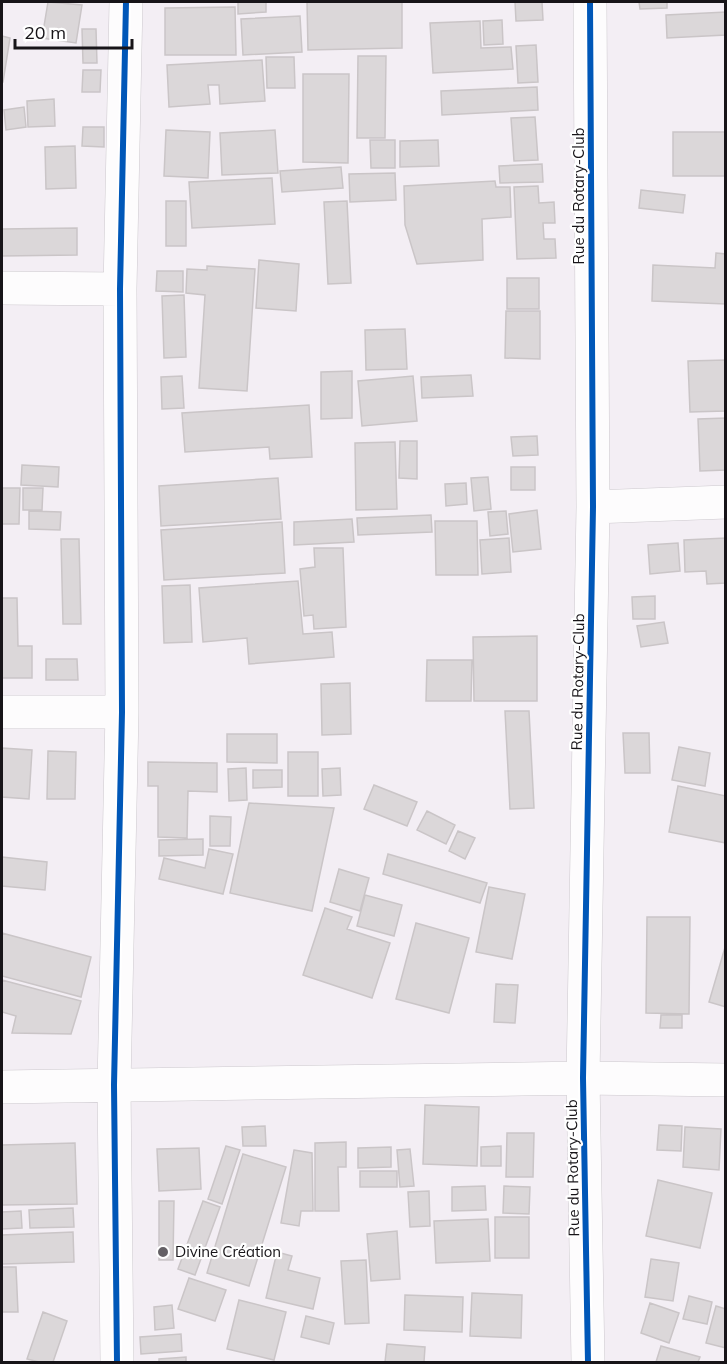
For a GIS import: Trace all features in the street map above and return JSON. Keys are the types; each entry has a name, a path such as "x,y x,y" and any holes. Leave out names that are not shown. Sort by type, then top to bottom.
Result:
{"street":[{"path":"117,1362 114,1085 122,712 120,289 126,2"},
{"name":"Rue du Rotary-Club","path":"588,1362 583,1078 592,507 590,2"},
{"path":"2,288 120,289"},
{"path":"592,507 726,502"},
{"path":"2,712 122,712"},
{"path":"2,1087 583,1078 726,1080"}],"building":[{"path":"48,2 82,5 76,43 42,38"},
{"path":"238,2 266,2 266,12 238,14"},
{"path":"307,2 402,2 402,48 308,50"},
{"path":"515,2 542,2 543,20 516,21"},
{"path":"639,2 667,2 667,8 640,9"},
{"path":"235,7 236,55 165,55 165,8"},
{"path":"726,12 726,35 667,38 666,15"},
{"path":"300,16 302,52 243,55 241,19"},
{"path":"502,20 503,44 484,45 483,21"},
{"path":"480,21 481,48 511,47 513,69 433,73 430,23"},
{"path":"82,29 96,29 97,63 83,63"},
{"path":"2,36 10,38 3,82 2,82"},
{"path":"536,45 538,82 518,83 516,46"},
{"path":"358,56 386,56 385,138 357,138"},
{"path":"266,57 294,57 295,88 267,88"},
{"path":"262,60 265,101 220,104 219,85 208,85 210,104 169,107 167,65"},
{"path":"83,70 101,70 100,92 82,92"},
{"path":"303,74 349,74 348,163 303,162"},
{"path":"537,87 538,110 442,115 441,91"},
{"path":"54,99 55,126 28,127 27,101"},
{"path":"24,107 26,127 6,130 4,110"},
{"path":"535,117 538,160 514,161 511,118"},
{"path":"83,127 104,127 104,147 82,146"},
{"path":"166,130 210,132 208,178 164,176"},
{"path":"275,130 278,173 222,175 220,133"},
{"path":"673,132 726,132 726,176 673,176"},
{"path":"370,140 395,140 395,168 371,168"},
{"path":"438,140 439,166 400,167 400,141"},
{"path":"75,146 76,188 46,189 45,147"},
{"path":"542,164 543,182 500,183 499,166"},
{"path":"341,167 343,188 282,192 280,171"},
{"path":"395,173 396,200 350,202 349,174"},
{"path":"272,178 275,224 192,228 189,182"},
{"path":"495,181 496,187 510,187 511,217 482,219 483,260 417,264 405,225 404,186"},
{"path":"538,186 539,203 554,202 555,223 543,223 544,239 555,239 556,258 517,259 514,187"},
{"path":"641,190 685,195 683,213 639,208"},
{"path":"166,201 186,201 186,246 166,246"},
{"path":"347,201 351,283 328,284 324,202"},
{"path":"77,228 77,255 2,256 2,229"},
{"path":"716,253 726,254 726,304 652,301 653,265 715,268"},
{"path":"259,260 299,264 296,311 256,308"},
{"path":"207,266 255,269 247,391 199,388 205,295 186,293 187,269 207,270"},
{"path":"157,271 183,271 183,292 156,291"},
{"path":"507,278 539,278 539,309 507,309"},
{"path":"184,295 186,357 164,358 162,296"},
{"path":"506,311 540,311 540,359 505,358"},
{"path":"405,329 407,369 366,370 365,330"},
{"path":"726,360 726,411 690,412 688,361"},
{"path":"352,371 352,418 321,419 321,372"},
{"path":"471,375 473,396 422,398 421,377"},
{"path":"182,376 184,408 162,409 161,377"},
{"path":"413,376 417,421 362,426 358,381"},
{"path":"309,405 312,457 270,459 269,447 185,452 182,413"},
{"path":"726,418 726,470 700,471 698,419"},
{"path":"537,436 538,455 513,456 511,437"},
{"path":"400,441 417,441 417,479 399,478"},
{"path":"395,442 397,509 356,510 355,443"},
{"path":"22,465 59,467 58,487 21,485"},
{"path":"511,467 535,467 535,490 511,490"},
{"path":"488,477 491,509 474,511 471,478"},
{"path":"278,478 281,519 161,526 159,486"},
{"path":"466,483 467,504 446,506 445,484"},
{"path":"2,488 20,488 19,524 2,524"},
{"path":"23,488 43,488 42,510 23,510"},
{"path":"537,510 541,549 513,552 509,514"},
{"path":"29,511 61,512 60,530 29,529"},
{"path":"506,511 508,534 490,536 488,512"},
{"path":"431,515 432,532 358,535 357,518"},
{"path":"352,519 354,542 294,545 294,522"},
{"path":"435,521 477,521 478,575 436,575"},
{"path":"282,522 285,573 164,580 161,530"},
{"path":"509,538 511,572 482,574 480,540"},
{"path":"726,538 726,583 707,584 706,571 685,572 684,540"},
{"path":"61,539 79,539 81,624 63,624"},
{"path":"678,543 680,571 650,574 648,545"},
{"path":"314,548 343,548 346,627 314,629 313,615 304,616 300,569 315,567"},
{"path":"298,581 303,634 332,632 334,657 249,664 247,638 203,642 199,588"},
{"path":"190,585 192,642 164,643 162,586"},
{"path":"655,596 655,619 633,619 632,597"},
{"path":"2,598 17,598 18,646 32,646 32,678 2,678"},
{"path":"664,622 668,643 641,647 637,626"},
{"path":"537,636 537,701 474,701 473,637"},
{"path":"46,659 77,659 78,680 46,680"},
{"path":"427,660 472,660 471,701 426,701"},
{"path":"350,683 351,734 322,735 321,684"},
{"path":"505,711 529,711 534,808 510,809"},
{"path":"623,733 649,733 650,773 625,773"},
{"path":"227,734 277,734 277,763 227,762"},
{"path":"679,747 710,753 705,786 672,780"},
{"path":"2,748 32,750 29,799 2,797"},
{"path":"48,751 76,752 75,799 47,799"},
{"path":"288,752 318,752 318,796 288,796"},
{"path":"148,762 217,763 217,792 188,791 187,838 158,837 158,786 148,786"},
{"path":"246,768 247,800 229,801 228,769"},
{"path":"340,768 341,795 323,796 322,769"},
{"path":"253,770 282,770 282,787 253,788"},
{"path":"374,785 417,802 407,826 364,809"},
{"path":"678,786 726,796 726,843 669,832"},
{"path":"249,803 334,808 312,911 230,893"},
{"path":"427,811 455,825 446,844 417,830"},
{"path":"210,816 231,817 230,846 210,846"},
{"path":"458,831 475,838 465,859 449,851"},
{"path":"203,839 203,855 159,856 159,840"},
{"path":"209,849 233,854 223,894 159,879 164,858 205,868"},
{"path":"388,854 487,883 480,903 383,874"},
{"path":"2,857 47,862 45,890 2,886"},
{"path":"339,869 369,878 360,911 330,902"},
{"path":"489,887 525,894 512,959 476,952"},
{"path":"365,895 402,905 394,936 357,926"},
{"path":"325,908 352,917 347,929 390,943 372,998 303,975"},
{"path":"647,917 690,917 689,1014 646,1013"},
{"path":"416,923 469,938 449,1013 396,999"},
{"path":"2,933 91,957 81,997 2,976"},
{"path":"726,944 726,1007 709,1002"},
{"path":"2,980 81,1001 71,1034 12,1033 16,1016 2,1012"},
{"path":"496,984 518,985 515,1023 494,1022"},
{"path":"661,1015 682,1015 682,1028 660,1028"},
{"path":"425,1105 479,1107 477,1166 423,1164"},
{"path":"659,1125 682,1126 681,1151 657,1150"},
{"path":"265,1126 266,1146 243,1146 242,1127"},
{"path":"685,1127 721,1129 719,1170 683,1167"},
{"path":"507,1133 534,1133 533,1177 506,1177"},
{"path":"346,1142 346,1167 338,1167 339,1211 315,1211 315,1143"},
{"path":"75,1143 77,1204 2,1205 2,1145"},
{"path":"226,1146 240,1150 222,1204 208,1199"},
{"path":"501,1146 501,1166 481,1166 481,1147"},
{"path":"391,1147 391,1167 358,1168 358,1148"},
{"path":"199,1148 201,1189 159,1191 157,1149"},
{"path":"410,1149 414,1186 400,1187 397,1150"},
{"path":"294,1150 312,1153 313,1211 301,1211 299,1226 281,1223"},
{"path":"243,1154 286,1167 249,1286 207,1273"},
{"path":"360,1171 397,1171 397,1187 360,1187"},
{"path":"658,1180 712,1193 700,1248 646,1236"},
{"path":"485,1186 486,1210 452,1211 452,1187"},
{"path":"504,1186 530,1187 529,1214 503,1213"},
{"path":"429,1191 430,1226 410,1227 408,1192"},
{"path":"159,1201 174,1201 173,1260 159,1260"},
{"path":"203,1201 220,1207 195,1275 178,1269"},
{"path":"73,1208 74,1227 30,1228 29,1210"},
{"path":"21,1211 22,1228 2,1229 2,1212"},
{"path":"495,1217 529,1217 529,1258 495,1258"},
{"path":"488,1219 490,1261 436,1263 434,1221"},
{"path":"397,1231 400,1279 371,1281 367,1234"},
{"path":"73,1232 74,1262 2,1264 2,1235"},
{"path":"277,1252 292,1256 288,1270 320,1278 313,1309 266,1298"},
{"path":"651,1259 679,1263 673,1301 645,1297"},
{"path":"366,1260 369,1323 345,1324 341,1261"},
{"path":"2,1267 16,1267 18,1312 2,1312"},
{"path":"189,1278 226,1290 215,1321 178,1309"},
{"path":"472,1293 522,1295 521,1338 470,1336"},
{"path":"405,1295 463,1297 462,1332 404,1330"},
{"path":"689,1296 712,1302 707,1324 683,1319"},
{"path":"239,1300 286,1312 274,1360 227,1349"},
{"path":"650,1303 679,1313 669,1343 641,1333"},
{"path":"172,1305 174,1328 155,1330 154,1307"},
{"path":"716,1306 726,1309 726,1348 706,1343"},
{"path":"43,1312 67,1321 53,1362 27,1359"},
{"path":"306,1316 334,1323 329,1344 301,1337"},
{"path":"181,1334 182,1351 141,1354 140,1337"},
{"path":"387,1344 425,1347 424,1362 385,1362"},
{"path":"661,1346 700,1357 698,1362 656,1362"},
{"path":"186,1357 186,1362 159,1362 159,1359"}],"cycle path":[{"path":"117,1362 114,1085 122,712 120,289 126,2"},
{"path":"588,1362 583,1078 593,507 590,2"}],"place":[{"name":"Divine Création","path":"163,1252"}]}
